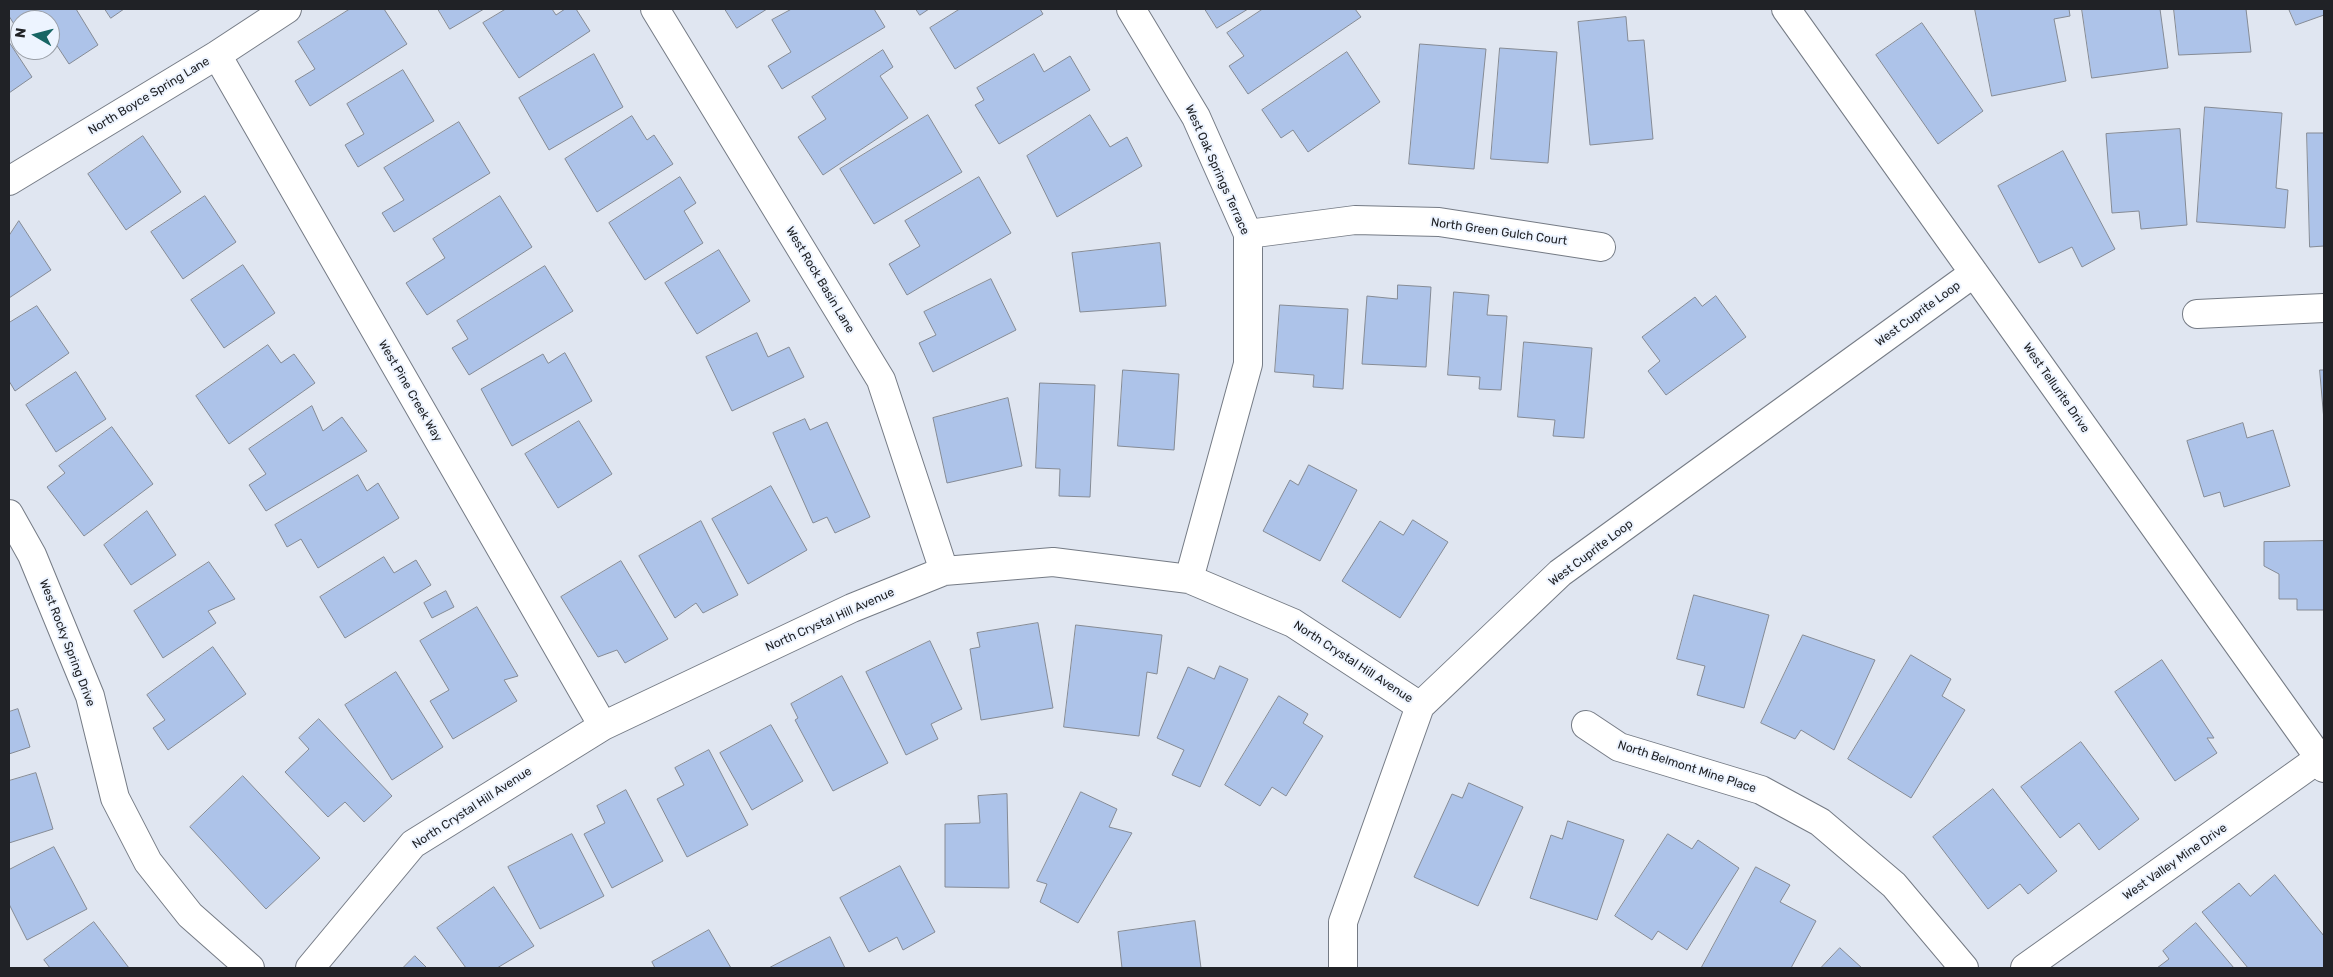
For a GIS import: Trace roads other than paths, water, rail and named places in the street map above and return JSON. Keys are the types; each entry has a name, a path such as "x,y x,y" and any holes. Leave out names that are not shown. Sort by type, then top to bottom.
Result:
{"street":[{"name":"North Boyce Spring Lane","path":"9,182 216,55 287,9"},
{"name":"West Rock Basin Lane","path":"655,9 881,380 944,571"},
{"name":"West Oak Springs Terrace","path":"1131,9 1196,117 1248,234 1248,364 1189,579"},
{"name":"West Tellurite Drive","path":"1786,9 2323,761"},
{"name":"West Pine Creek Way","path":"216,55 603,726"},
{"name":"North Green Gulch Court","path":"1248,234 1355,220 1439,222 1600,247"},
{"name":"West Cuprite Loop","path":"1343,968 1343,922 1420,706 1560,573 1974,273"},
{"path":"2197,314 2324,308"},
{"name":"West Rocky Spring Drive","path":"9,514 32,555 90,696 115,798 148,862 190,915 250,968"},
{"name":"North Crystal Hill Avenue","path":"310,968 412,844 603,726 852,608 944,571 1053,562 1189,579 1293,623 1420,706"},
{"name":"North Belmont Mine Place","path":"1586,725 1619,747 1761,790 1820,822 1894,885 1964,968"},
{"name":"West Valley Mine Drive","path":"2025,968 2323,761"}]}
